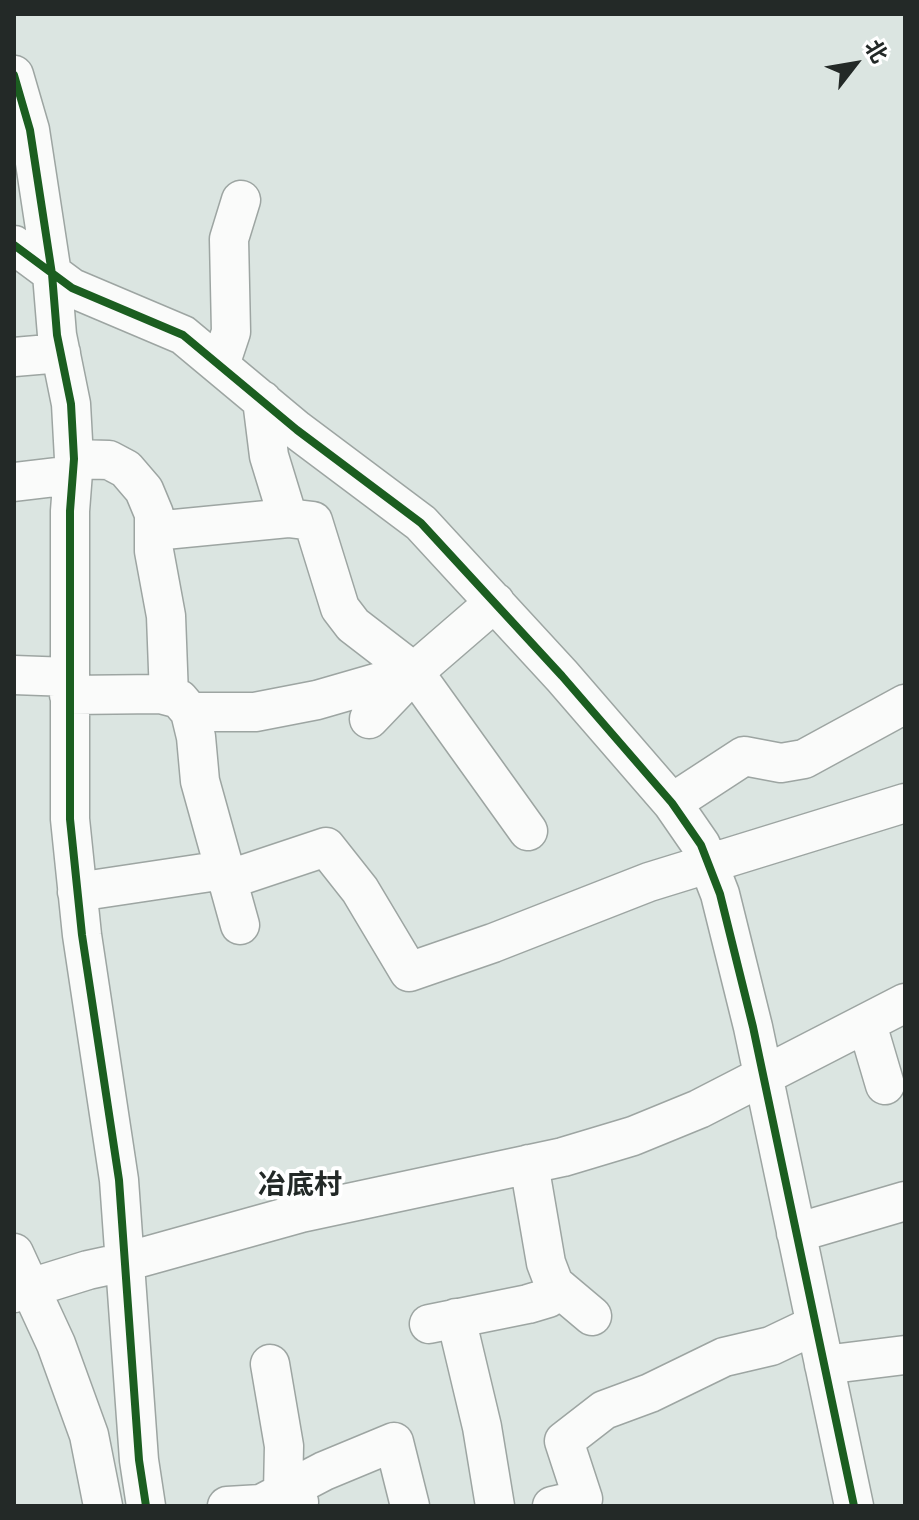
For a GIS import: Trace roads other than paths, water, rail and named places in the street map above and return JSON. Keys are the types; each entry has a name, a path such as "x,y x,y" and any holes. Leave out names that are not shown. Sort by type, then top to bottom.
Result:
{"street":[{"path":"16,88 30,130 71,404 74,467 70,511 70,819 98,1049 119,1180 139,1460 146,1506"},
{"path":"220,365 231,332 229,239 241,200"},
{"path":"14,245 72,288 183,335 421,523 672,803 701,845 720,894 764,1077 852,1505"},
{"path":"14,357 61,353"},
{"path":"262,400 269,456 288,518"},
{"path":"14,482 109,460 126,469 144,490 154,514 158,583 180,704 196,737 200,781 240,925"},
{"path":"154,531 288,518 313,521 340,608 353,625 414,672 528,831"},
{"path":"369,719 414,672 495,602"},
{"path":"14,675 69,686 160,694 180,704 255,712 317,700 414,672"},
{"path":"672,803 744,756 781,763 804,759 854,735 905,704"},
{"path":"77,892 226,875 326,847 360,890 409,972 493,943 595,901 905,803"},
{"path":"22,1290 301,1213 529,1164 633,1136 699,1109 905,1003"},
{"path":"867,1024 885,1085"},
{"path":"529,1164 546,1263 554,1284 592,1316"},
{"path":"796,1233 905,1201"},
{"path":"14,1253 22,1290 56,1344 89,1435 103,1506"},
{"path":"495,1506 482,1427 442,1321 528,1304 548,1298 560,1289"},
{"path":"552,1506 583,1499 564,1441 604,1410 650,1393 724,1357 771,1346 815,1325"},
{"path":"824,1365 905,1355"},
{"path":"270,1364 294,1499"},
{"path":"227,1506 294,1499 324,1471 394,1442 410,1506"}],"district":[{"name":"冶底村","path":"300,1186"}]}
